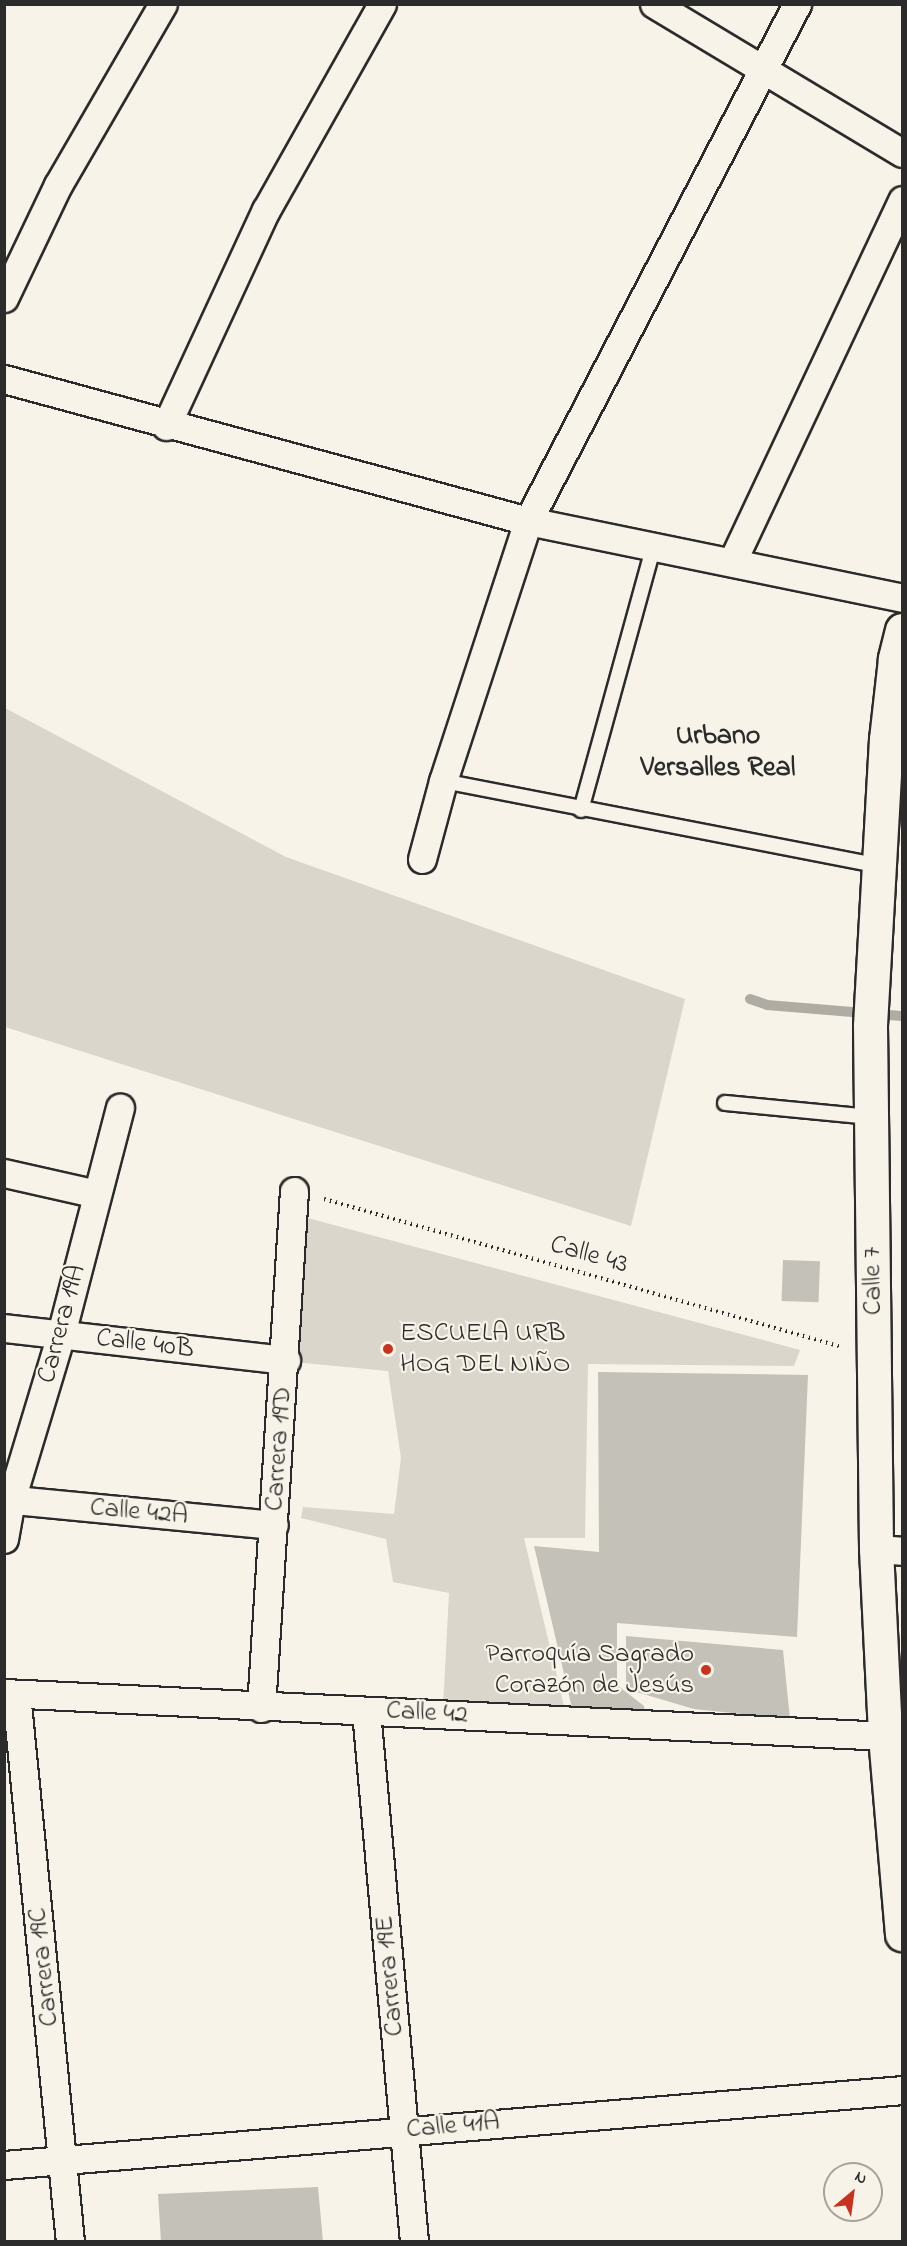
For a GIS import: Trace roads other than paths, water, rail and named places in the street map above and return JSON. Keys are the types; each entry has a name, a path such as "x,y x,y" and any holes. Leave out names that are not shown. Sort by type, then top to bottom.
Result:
{"street":[{"path":"4,298 58,185 163,4"},
{"path":"166,426 266,210 382,4"},
{"path":"654,4 903,153"},
{"path":"422,859 443,781 528,521 797,4"},
{"path":"732,562 903,200"},
{"path":"4,379 166,426 528,521 903,598"},
{"name":"Calle 7","path":"903,630 895,658 886,739 871,1015 874,1357 889,1550 885,1736 903,1934"},
{"name":"Carrera 19A","path":"4,1539 8,1500 61,1334 120,1108"},
{"path":"4,1173 97,1194"},
{"name":"Carrera 19D","path":"261,1708 286,1360 294,1191"},
{"name":"Calle 40B","path":"4,1328 286,1360"},
{"name":"Calle 42A","path":"8,1500 274,1525"},
{"name":"Calle 42","path":"10,1693 261,1708 885,1736"},
{"name":"Carrera 19C","path":"10,1693 64,2158 70,2241"},
{"name":"Carrera 19E","path":"366,1711 414,2241"},
{"name":"Calle 41A","path":"4,2165 64,2158 903,2090"}],"lane":[{"path":"581,810 653,548"},
{"path":"443,781 581,810 880,866"},
{"path":"725,1103 871,1117"}],"waterway":[{"path":"750,999 767,1005 902,1016"}],"place":[{"name":"ESCUELA URB HOG DEL NIÑO","path":"388,1349"},
{"name":"Parroquía Sagrado Corazón de Jesús","path":"706,1670"}],"district":[{"name":"Urbano Versalles Real","path":"718,753"}]}
